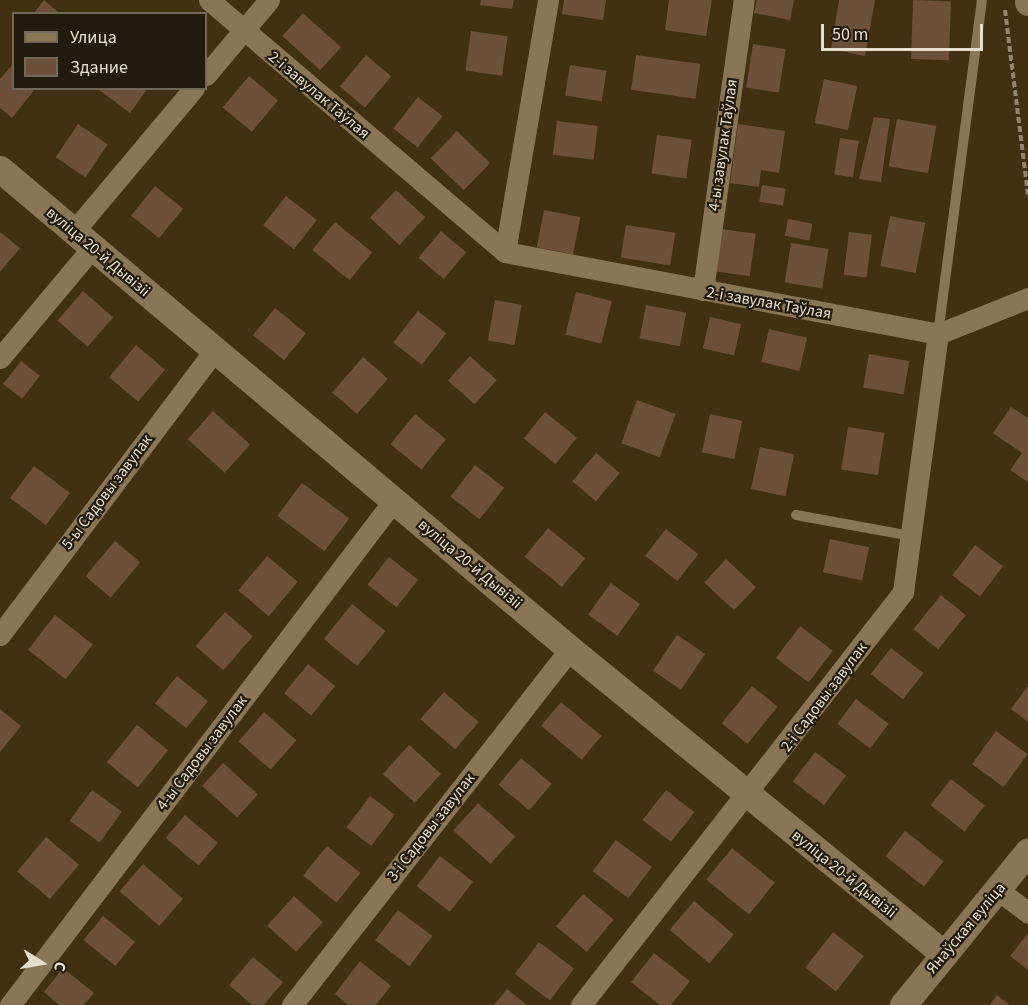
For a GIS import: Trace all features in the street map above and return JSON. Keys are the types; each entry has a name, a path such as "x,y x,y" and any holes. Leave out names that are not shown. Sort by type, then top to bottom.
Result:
{"street":[{"name":"2-і завулак Таўлая","path":"208,0 505,252 938,334"},
{"path":"207,74 270,0"},
{"path":"505,252 548,0"},
{"name":"4-ы завулак Таўлая","path":"702,290 744,0"},
{"path":"0,358 83,239 193,90"},
{"name":"вуліца 20-й Дывізіі","path":"0,169 570,649 944,954"},
{"path":"938,334 1028,298"},
{"name":"2-і Садовы завулак","path":"581,1005 748,796 903,592 938,334"},
{"name":"5-ы Садовы завулак","path":"0,635 215,350"},
{"name":"4-ы Садовы завулак","path":"9,1005 394,500"},
{"name":"3-і Садовы завулак","path":"292,1005 570,649"},
{"name":"Янаўская вуліца","path":"903,1005 1028,851"},
{"path":"998,890 1028,913"}],"lane":[{"path":"938,334 982,0"},
{"path":"796,515 912,537"}],"path":[{"path":"1004,0 1028,195"}],"building":[{"path":"44,0 58,12 35,12"},
{"path":"481,0 514,0 512,9 480,5"},
{"path":"564,0 606,0 603,20 562,14"},
{"path":"669,0 712,0 706,36 665,30"},
{"path":"757,0 794,0 790,20 754,13"},
{"path":"839,0 875,0 865,56 831,49"},
{"path":"913,0 951,1 949,60 911,59"},
{"path":"303,13 341,47 320,70 282,36"},
{"path":"471,31 508,36 502,76 465,71"},
{"path":"753,44 786,49 779,93 746,87"},
{"path":"366,55 391,76 365,108 340,86"},
{"path":"636,55 700,64 695,99 631,90"},
{"path":"12,65 12,90 34,90 12,118 0,108 0,79"},
{"path":"570,65 607,71 602,101 565,96"},
{"path":"249,76 278,100 252,132 223,107"},
{"path":"824,79 857,86 848,130 815,123"},
{"path":"100,90 147,90 130,113"},
{"path":"418,97 442,116 418,148 393,129"},
{"path":"874,117 890,119 881,182 859,179"},
{"path":"897,119 936,126 928,173 889,166"},
{"path":"557,121 598,126 594,160 553,155"},
{"path":"78,124 108,144 85,177 56,157"},
{"path":"738,124 785,131 779,173 761,170 759,187 730,183"},
{"path":"457,131 490,163 464,190 431,158"},
{"path":"657,135 692,140 686,178 652,174"},
{"path":"840,138 859,141 853,178 834,175"},
{"path":"762,185 786,189 783,206 759,202"},
{"path":"155,186 183,209 159,238 131,216"},
{"path":"396,190 425,217 399,245 370,218"},
{"path":"286,196 317,220 294,249 263,225"},
{"path":"544,210 580,217 573,254 537,247"},
{"path":"890,216 925,223 916,273 880,266"},
{"path":"788,219 813,224 809,240 785,236"},
{"path":"335,222 372,252 350,280 312,250"},
{"path":"626,225 675,233 670,265 621,258"},
{"path":"722,229 756,234 750,276 716,272"},
{"path":"441,231 466,252 444,279 419,258"},
{"path":"0,232 20,248 0,272"},
{"path":"849,232 872,235 867,277 844,275"},
{"path":"791,243 829,249 822,288 785,283"},
{"path":"83,291 113,317 88,347 57,320"},
{"path":"576,292 612,301 601,344 565,335"},
{"path":"495,300 522,305 514,345 488,340"},
{"path":"646,305 686,313 680,346 640,338"},
{"path":"275,308 306,333 284,360 253,335"},
{"path":"418,311 446,333 422,365 393,343"},
{"path":"710,317 741,324 734,355 703,348"},
{"path":"769,329 807,338 799,371 761,362"},
{"path":"136,345 165,369 138,402 109,377"},
{"path":"869,354 909,361 903,395 863,387"},
{"path":"470,356 497,380 475,405 448,381"},
{"path":"363,357 388,379 357,414 332,392"},
{"path":"21,361 40,376 22,399 3,384"},
{"path":"637,400 676,414 660,457 621,443"},
{"path":"1011,407 1028,418 1028,482 1010,470 1022,453 993,433"},
{"path":"213,411 250,444 225,473 188,439"},
{"path":"545,412 577,438 555,464 524,438"},
{"path":"415,414 446,439 422,469 390,444"},
{"path":"710,414 742,421 734,459 702,452"},
{"path":"848,427 885,433 878,475 841,469"},
{"path":"760,447 794,454 785,496 751,489"},
{"path":"596,453 620,473 596,501 572,481"},
{"path":"475,465 504,488 480,519 450,497"},
{"path":"34,466 70,493 46,525 10,498"},
{"path":"302,483 349,519 324,551 277,516"},
{"path":"548,528 585,558 562,587 525,557"},
{"path":"666,529 698,554 677,581 645,556"},
{"path":"830,539 869,547 862,581 823,572"},
{"path":"115,541 140,562 111,597 85,576"},
{"path":"975,545 1003,566 980,596 952,575"},
{"path":"267,556 298,582 269,616 238,590"},
{"path":"389,557 418,580 397,607 367,585"},
{"path":"726,559 756,587 734,610 704,582"},
{"path":"611,583 640,604 617,636 588,615"},
{"path":"941,595 966,615 938,649 913,629"},
{"path":"352,604 385,631 357,666 324,639"},
{"path":"225,612 253,636 223,670 195,646"},
{"path":"55,615 93,645 66,679 28,650"},
{"path":"800,626 833,651 809,683 776,658"},
{"path":"677,635 705,654 681,690 653,671"},
{"path":"891,648 923,673 903,699 871,674"},
{"path":"308,664 335,686 311,716 284,694"},
{"path":"177,676 208,701 186,728 155,703"},
{"path":"752,686 778,707 747,744 722,723"},
{"path":"1028,686 1028,722 1011,709"},
{"path":"444,692 479,722 455,749 420,719"},
{"path":"856,699 889,724 870,748 837,724"},
{"path":"561,702 602,736 582,760 541,726"},
{"path":"0,709 21,726 0,752"},
{"path":"264,712 296,740 271,770 238,741"},
{"path":"137,725 168,750 138,787 107,762"},
{"path":"996,731 1028,754 1003,787 972,764"},
{"path":"409,745 441,774 415,803 383,774"},
{"path":"815,752 846,775 824,805 793,782"},
{"path":"521,758 552,784 529,811 499,785"},
{"path":"223,763 258,794 237,817 202,786"},
{"path":"951,779 985,805 965,831 931,805"},
{"path":"92,790 122,812 100,842 70,821"},
{"path":"666,790 694,812 671,842 643,820"},
{"path":"370,796 395,815 371,846 347,827"},
{"path":"478,803 515,836 490,864 453,830"},
{"path":"185,815 218,843 199,866 166,838"},
{"path":"905,831 944,861 924,886 885,856"},
{"path":"46,837 79,865 50,899 17,871"},
{"path":"616,840 652,867 628,898 593,871"},
{"path":"327,846 360,873 337,903 303,876"},
{"path":"732,848 775,883 749,914 706,880"},
{"path":"440,856 473,882 450,912 417,886"},
{"path":"143,864 183,899 159,926 119,891"},
{"path":"583,894 614,920 587,952 556,926"},
{"path":"294,896 323,922 296,952 267,926"},
{"path":"694,901 734,934 709,964 670,930"},
{"path":"398,910 432,936 409,966 375,940"},
{"path":"103,916 135,942 115,966 83,940"},
{"path":"833,932 864,956 836,991 805,967"},
{"path":"1028,933 1028,970 1010,956"},
{"path":"539,942 574,968 550,1000 515,974"},
{"path":"654,953 690,981 671,1005 660,1005 631,982"},
{"path":"253,957 283,982 264,1005 252,1005 229,985"},
{"path":"360,961 391,986 376,1005 348,1005 335,994"},
{"path":"63,968 94,993 84,1005 59,1005 44,992"},
{"path":"507,989 527,1005 494,1005"},
{"path":"997,995 1010,1005 990,1005"}]}
